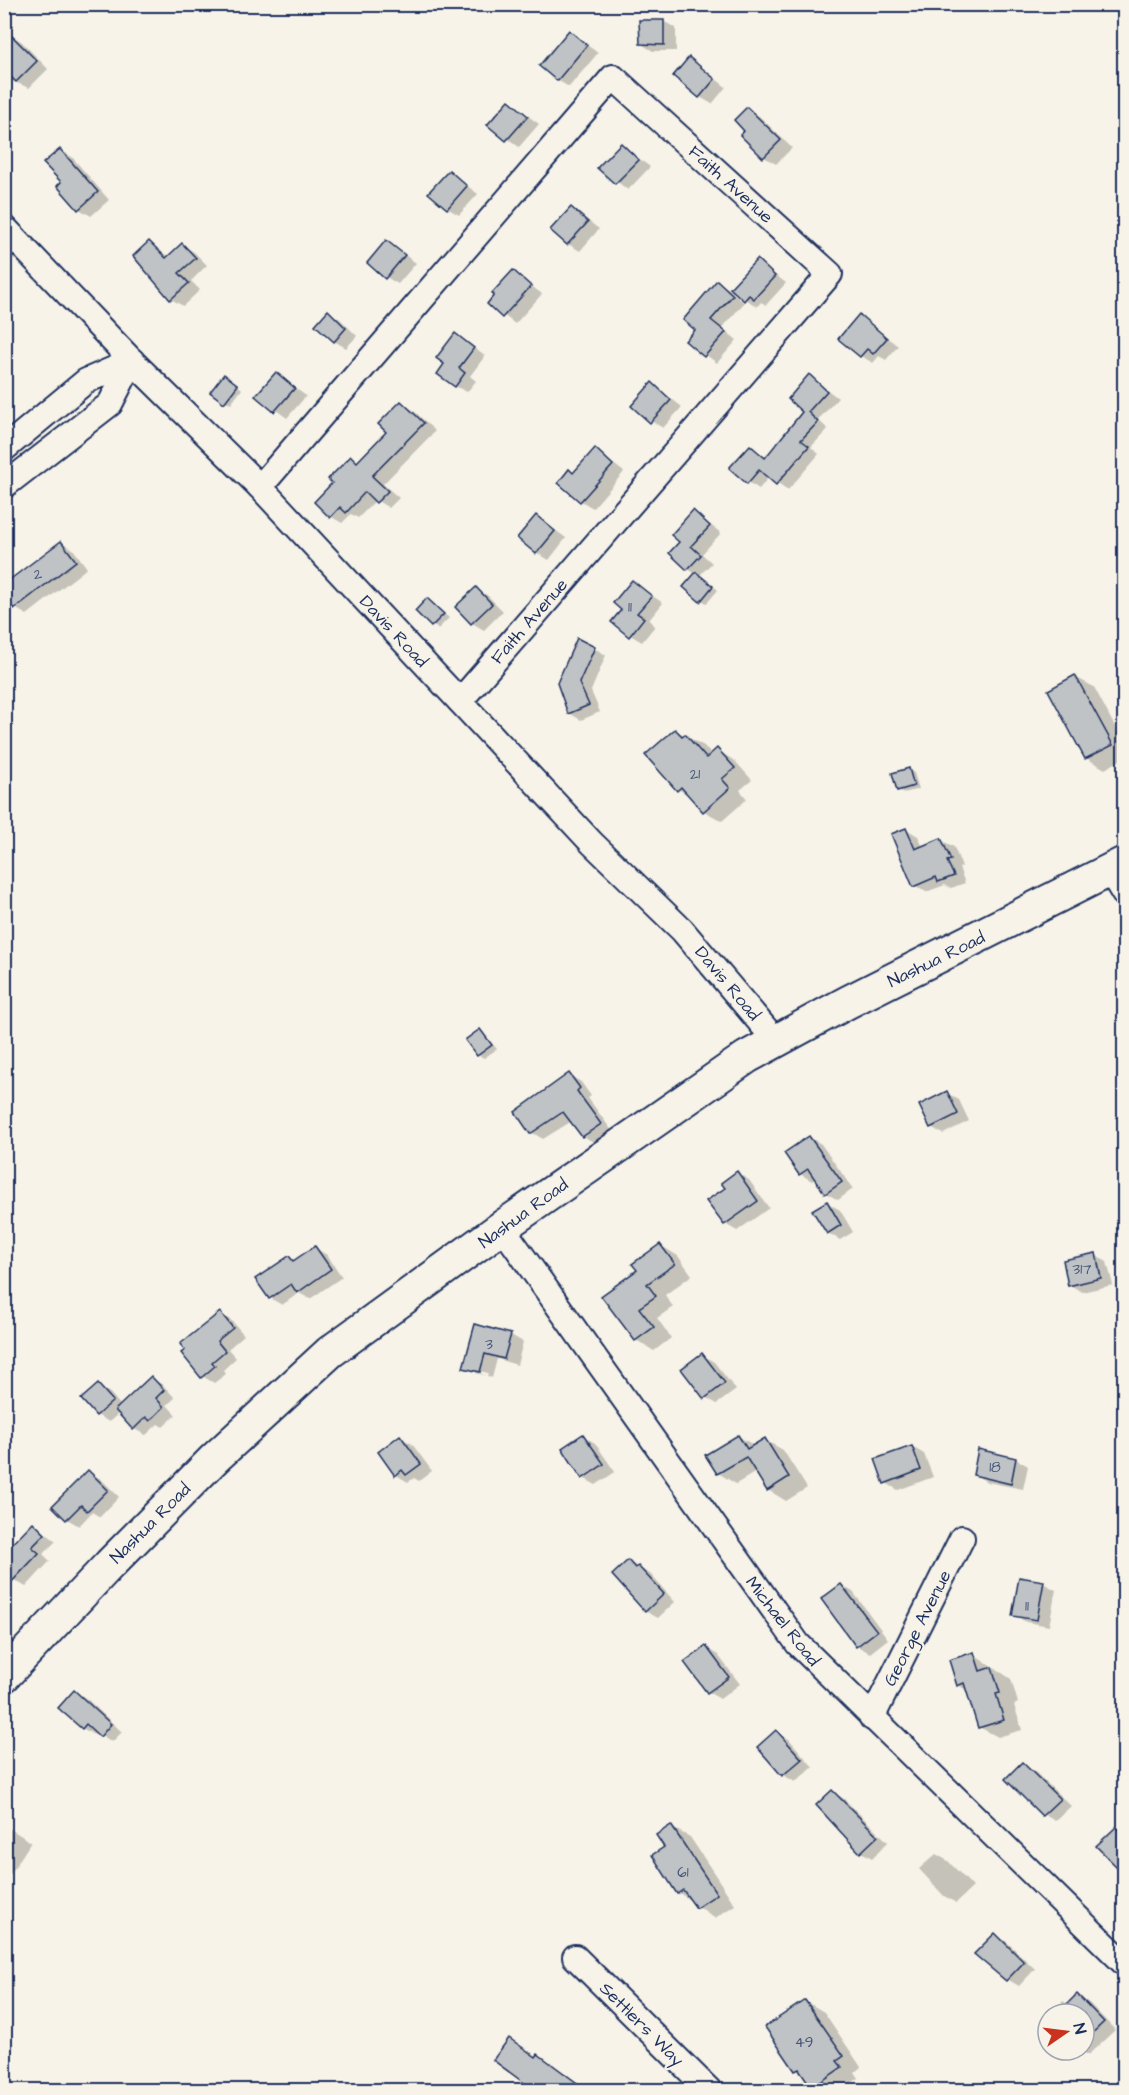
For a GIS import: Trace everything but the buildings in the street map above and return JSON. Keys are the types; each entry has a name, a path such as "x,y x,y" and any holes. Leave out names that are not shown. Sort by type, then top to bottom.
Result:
{"main road":[{"name":"Nashua Road","path":"4,1676 214,1459 330,1352 502,1227 747,1057 1120,876"}],"street":[{"name":"Faith Avenue","path":"260,487 613,77 830,274 460,701"},
{"name":"Davis Road","path":"4,227 132,361 260,487 592,843 682,930 776,1041"},
{"path":"4,449 86,381 132,361"},
{"path":"4,486 110,404 132,361"},
{"name":"Michael Road","path":"502,1227 777,1618 813,1661 1125,1963"},
{"name":"George Avenue","path":"872,1718 962,1539"},
{"name":"Settlers Way","path":"575,1957 709,2091"}]}
